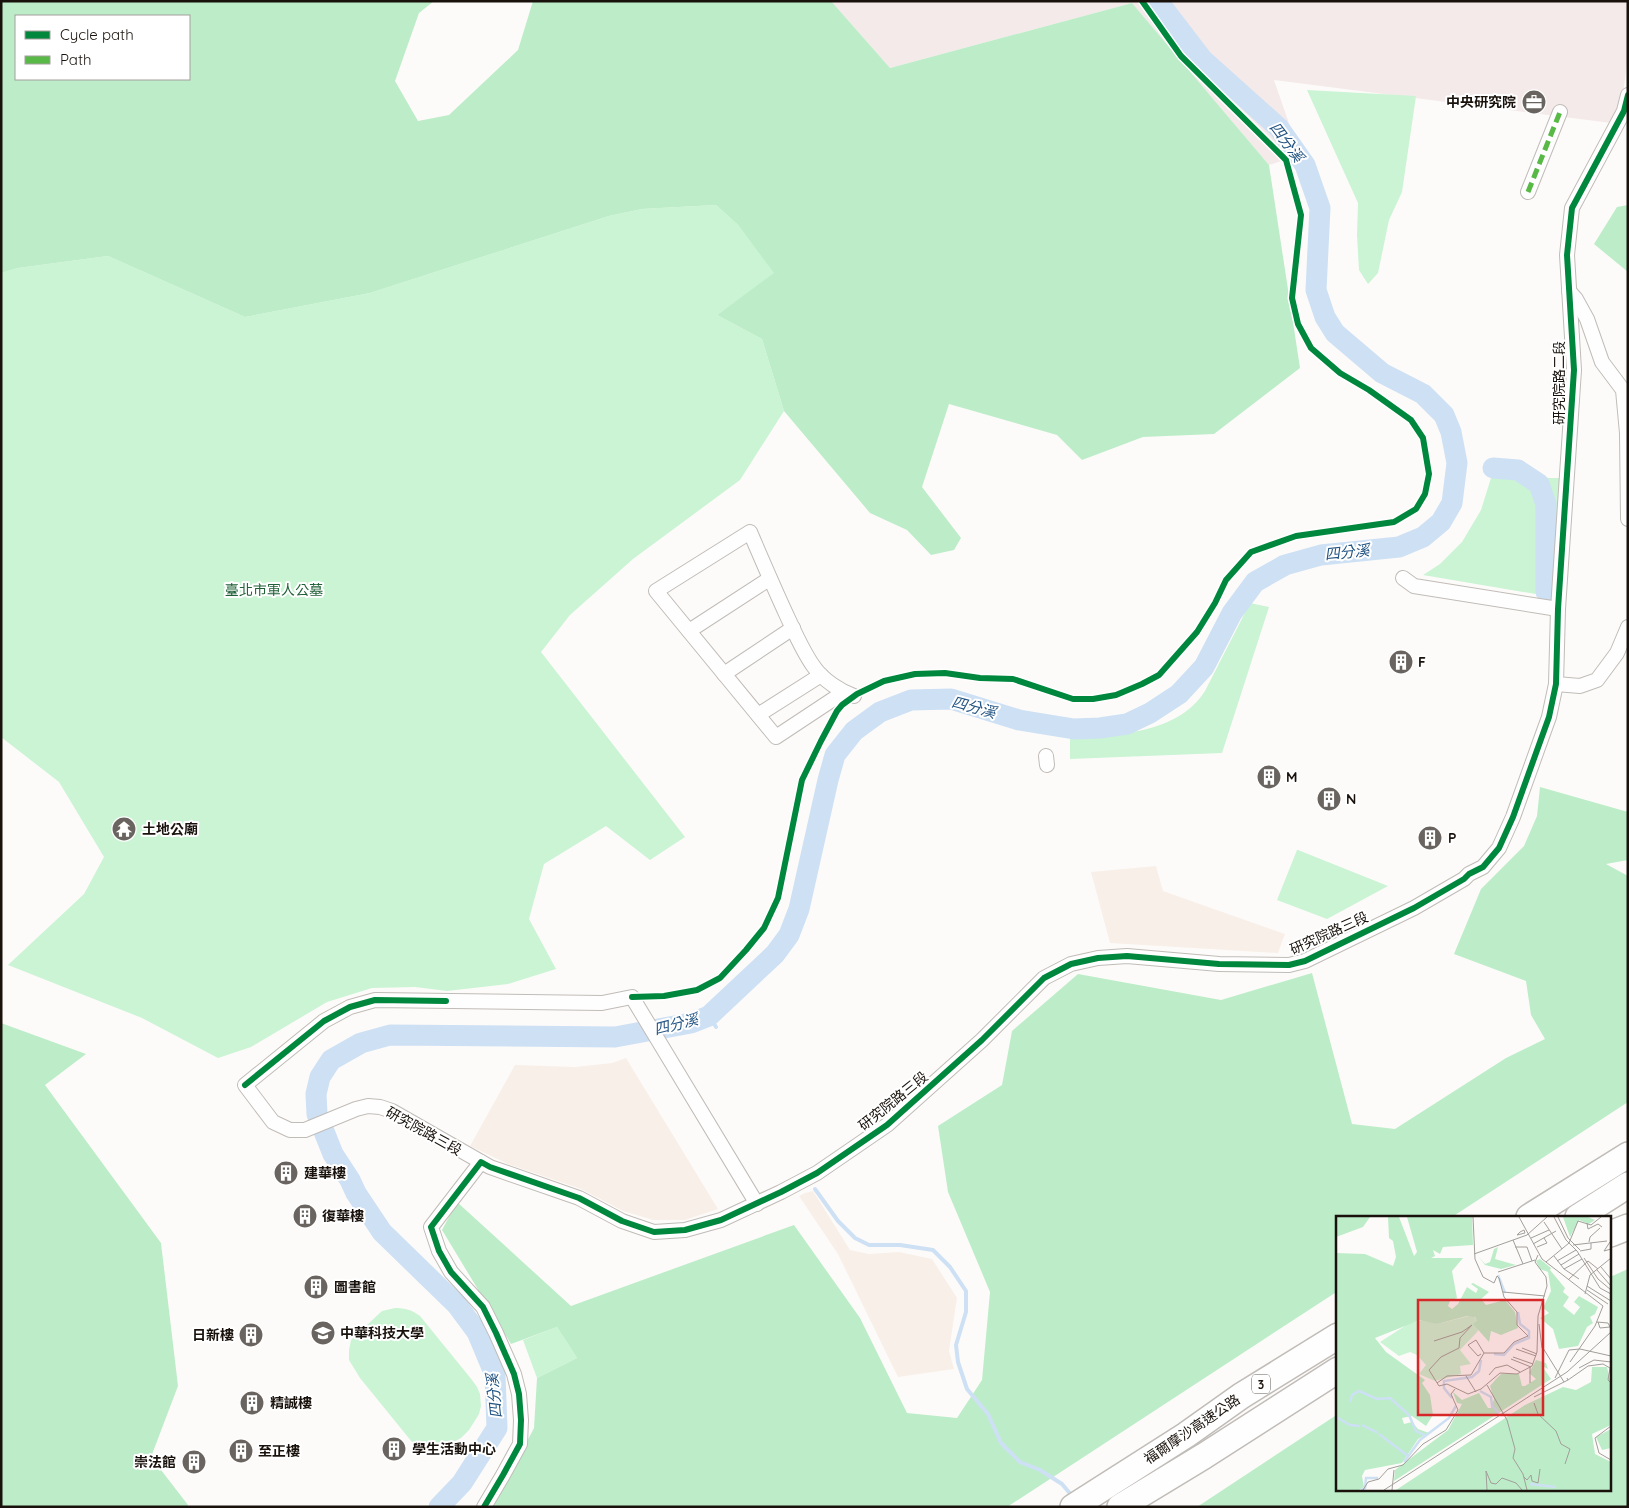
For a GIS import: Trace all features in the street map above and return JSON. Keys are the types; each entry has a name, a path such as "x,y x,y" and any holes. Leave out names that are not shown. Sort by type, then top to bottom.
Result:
{"highway":[{"path":"1585,1182 1628,1148"},
{"path":"1531,1216 1628,1155"},
{"path":"1580,1216 1628,1185"},
{"path":"1612,1233 1628,1228"},
{"name":"福爾摩沙高速公路","path":"1073,1507 1186,1435 1241,1396 1336,1337"},
{"name":"福爾摩沙高速公路","path":"1120,1507 1204,1456 1336,1371"},
{"path":"1274,1411 1336,1378"}],"street":[{"name":"研究院路二段","path":"1556,684 1558,608 1574,370 1567,255 1572,207 1624,111 1628,95"},
{"path":"1528,192 1560,112"},
{"path":"1568,290 1576,299 1587,319 1602,362 1624,390 1627,432 1628,520"},
{"path":"750,532 769,579 814,668 849,694 776,737 656,591 750,532"},
{"path":"1402,578 1414,586 1558,608"},
{"path":"689,631 769,579"},
{"path":"1556,684 1580,686 1597,680 1617,653 1628,627"},
{"path":"724,674 793,628"},
{"path":"758,715 822,675"},
{"name":"研究院路三段","path":"756,1204 632,997 602,1003 375,1000 350,1007 324,1020 246,1085 273,1122 290,1130 310,1129 356,1109 368,1106 380,1107 392,1111 490,1167 578,1198 622,1221 654,1232 685,1230 721,1220 756,1204 817,1173 888,1125 982,1040 1044,978 1070,964 1098,958 1127,956 1219,964 1289,965 1305,961 1414,908 1464,879 1482,867 1499,848 1513,817 1546,725 1556,684"},
{"path":"481,1162 431,1228 439,1251 451,1272 483,1307 514,1374 519,1394 520,1444 484,1507"}],"shaded area":[{"name":"中央研究院","path":"831,1 1628,1 1628,57 1619,124 1274,80 1300,155 1269,165 1132,3 890,68"},
{"path":"1156,866 1163,891 1285,934 1278,953 1110,943 1091,872"},
{"path":"626,1058 718,1209 685,1220 653,1220 623,1211 581,1189 508,1164 470,1146 515,1065 575,1067 612,1063"},
{"path":"813,1191 850,1250 869,1254 899,1252 932,1259 957,1298 949,1351 954,1369 898,1377 838,1254 799,1196"}],"green space":[{"path":"1,1 434,1 419,13 395,81 418,121 449,115 518,50 533,1 831,1 890,68 1132,3 1269,165 1300,368 1214,434 1143,437 1082,460 1057,435 949,404 922,487 961,538 954,550 931,555 907,530 870,513 784,411 762,339 717,315 774,273 738,225 716,205 642,209 609,216 370,293 245,317 108,256 18,268 1,273"},
{"path":"1307,90 1416,96 1402,192 1389,220 1378,273 1368,284 1359,270 1358,203"},
{"name":"臺北市軍人公墓","path":"716,205 738,225 775,273 717,315 762,339 784,411 740,480 633,559 570,615 541,652 685,837 650,860 606,826 544,864 529,919 556,969 508,984 447,991 415,987 372,988 327,1002 251,1047 218,1058 142,1018 8,965 84,894 104,857 59,782 1,737 1,273 18,268 108,256 245,317 370,293 609,216 642,209"},
{"path":"1628,205 1628,272 1594,244 1617,207"},
{"path":"1491,478 1563,478 1553,597 1423,575 1440,564 1462,542 1481,510"},
{"path":"1250,603 1269,607 1222,753 1070,759 1070,739 1144,730 1179,716 1193,705 1205,691"},
{"path":"1540,787 1628,812 1628,860 1606,864 1628,876 1628,1102 1454,1216 1336,1216 1336,1292 1007,1507 493,1507 534,1428 537,1378 577,1358 557,1327 511,1344 442,1230 457,1202 571,1306 794,1225 860,1318 907,1413 957,1418 982,1380 990,1292 948,1192 938,1126 1002,1085 1012,1031 1078,974 1221,1000 1312,973 1352,1124 1395,1129 1506,1058 1545,1039 1531,1015 1526,981 1454,954 1481,889 1524,846 1537,816"},
{"path":"1297,850 1388,886 1327,919 1277,900"},
{"path":"1,1023 86,1054 45,1085 161,1243 178,1386 151,1457 188,1505 187,1507 1,1507"},
{"path":"1628,1269 1628,1507 1197,1507 1336,1415 1336,1490 1612,1490 1612,1276"},
{"path":"402,1308 420,1316 472,1380 480,1394 481,1406 479,1414 469,1430 461,1438 444,1447 425,1448 412,1442 360,1378 349,1360 351,1340 382,1311"},
{"path":"557,1327 577,1358 537,1378 523,1340"}],"waterway":[{"name":"四分溪","path":"439,1507 462,1483 497,1428 495,1375 477,1332 457,1305 382,1232 333,1154 317,1114 316,1094 320,1077 331,1060 361,1043 390,1035 615,1037 691,1023 709,1016 775,954 789,935 799,909 835,755 854,731 880,712 911,700 951,699 1019,720 1074,729 1127,724 1150,713 1179,694 1204,667 1232,613 1255,582 1285,565 1321,555 1399,547 1423,537 1441,522 1452,503 1457,463 1451,432 1444,415 1423,394 1382,373 1335,333 1325,317 1316,290 1320,208 1305,165 1279,128 1202,59 1159,1"},
{"path":"1493,468 1518,470 1539,484 1546,504 1546,592"},
{"path":"709,1016 716,1027"},
{"path":"815,1189 838,1221 855,1238 869,1245 900,1245 933,1250 950,1267 966,1291 966,1312 956,1345 958,1362 967,1389 988,1414 1001,1443 1020,1462 1040,1470 1062,1484 1073,1497"}],"marked path":[{"path":"1528,192 1560,112"}],"cycle path":[{"path":"632,997 664,996 697,990 720,978 764,928 778,898 802,780 837,711 857,694 884,681 915,674 945,673 980,678 1013,679 1073,699 1093,699 1116,695 1159,675 1197,632 1215,603 1226,580 1251,552 1296,536 1394,522 1416,509 1425,494 1429,474 1423,438 1411,420 1369,390 1340,373 1311,348 1298,324 1292,298 1301,215 1286,160 1181,56 1142,1"},
{"path":"484,1507 520,1444 519,1394 514,1374 483,1307 451,1272 439,1251 431,1227 481,1162 490,1167 579,1198 622,1221 654,1232 685,1230 721,1220 817,1173 887,1125 982,1040 1044,978 1071,964 1098,958 1127,956 1219,964 1289,965 1305,961 1414,908 1464,879 1469,874 1483,867 1499,848 1513,817 1549,717 1556,684 1558,609 1574,370 1567,255 1572,208 1624,111 1628,95"},
{"path":"245,1085 324,1021 350,1007 375,1000 446,1001"}],"place":[{"name":"中央研究院","path":"1534,102"},
{"name":"F","path":"1401,662"},
{"name":"M","path":"1269,777"},
{"name":"N","path":"1329,799"},
{"name":"土地公廟","path":"124,829"},
{"name":"P","path":"1430,838"},
{"name":"建華樓","path":"286,1173"},
{"name":"復華樓","path":"305,1216"},
{"name":"圖書館","path":"316,1287"},
{"name":"中華科技大學","path":"323,1333"},
{"name":"日新樓","path":"251,1335"},
{"name":"精誠樓","path":"252,1403"},
{"name":"學生活動中心","path":"394,1449"},
{"name":"至正樓","path":"241,1451"},
{"name":"崇法館","path":"194,1462"}]}
